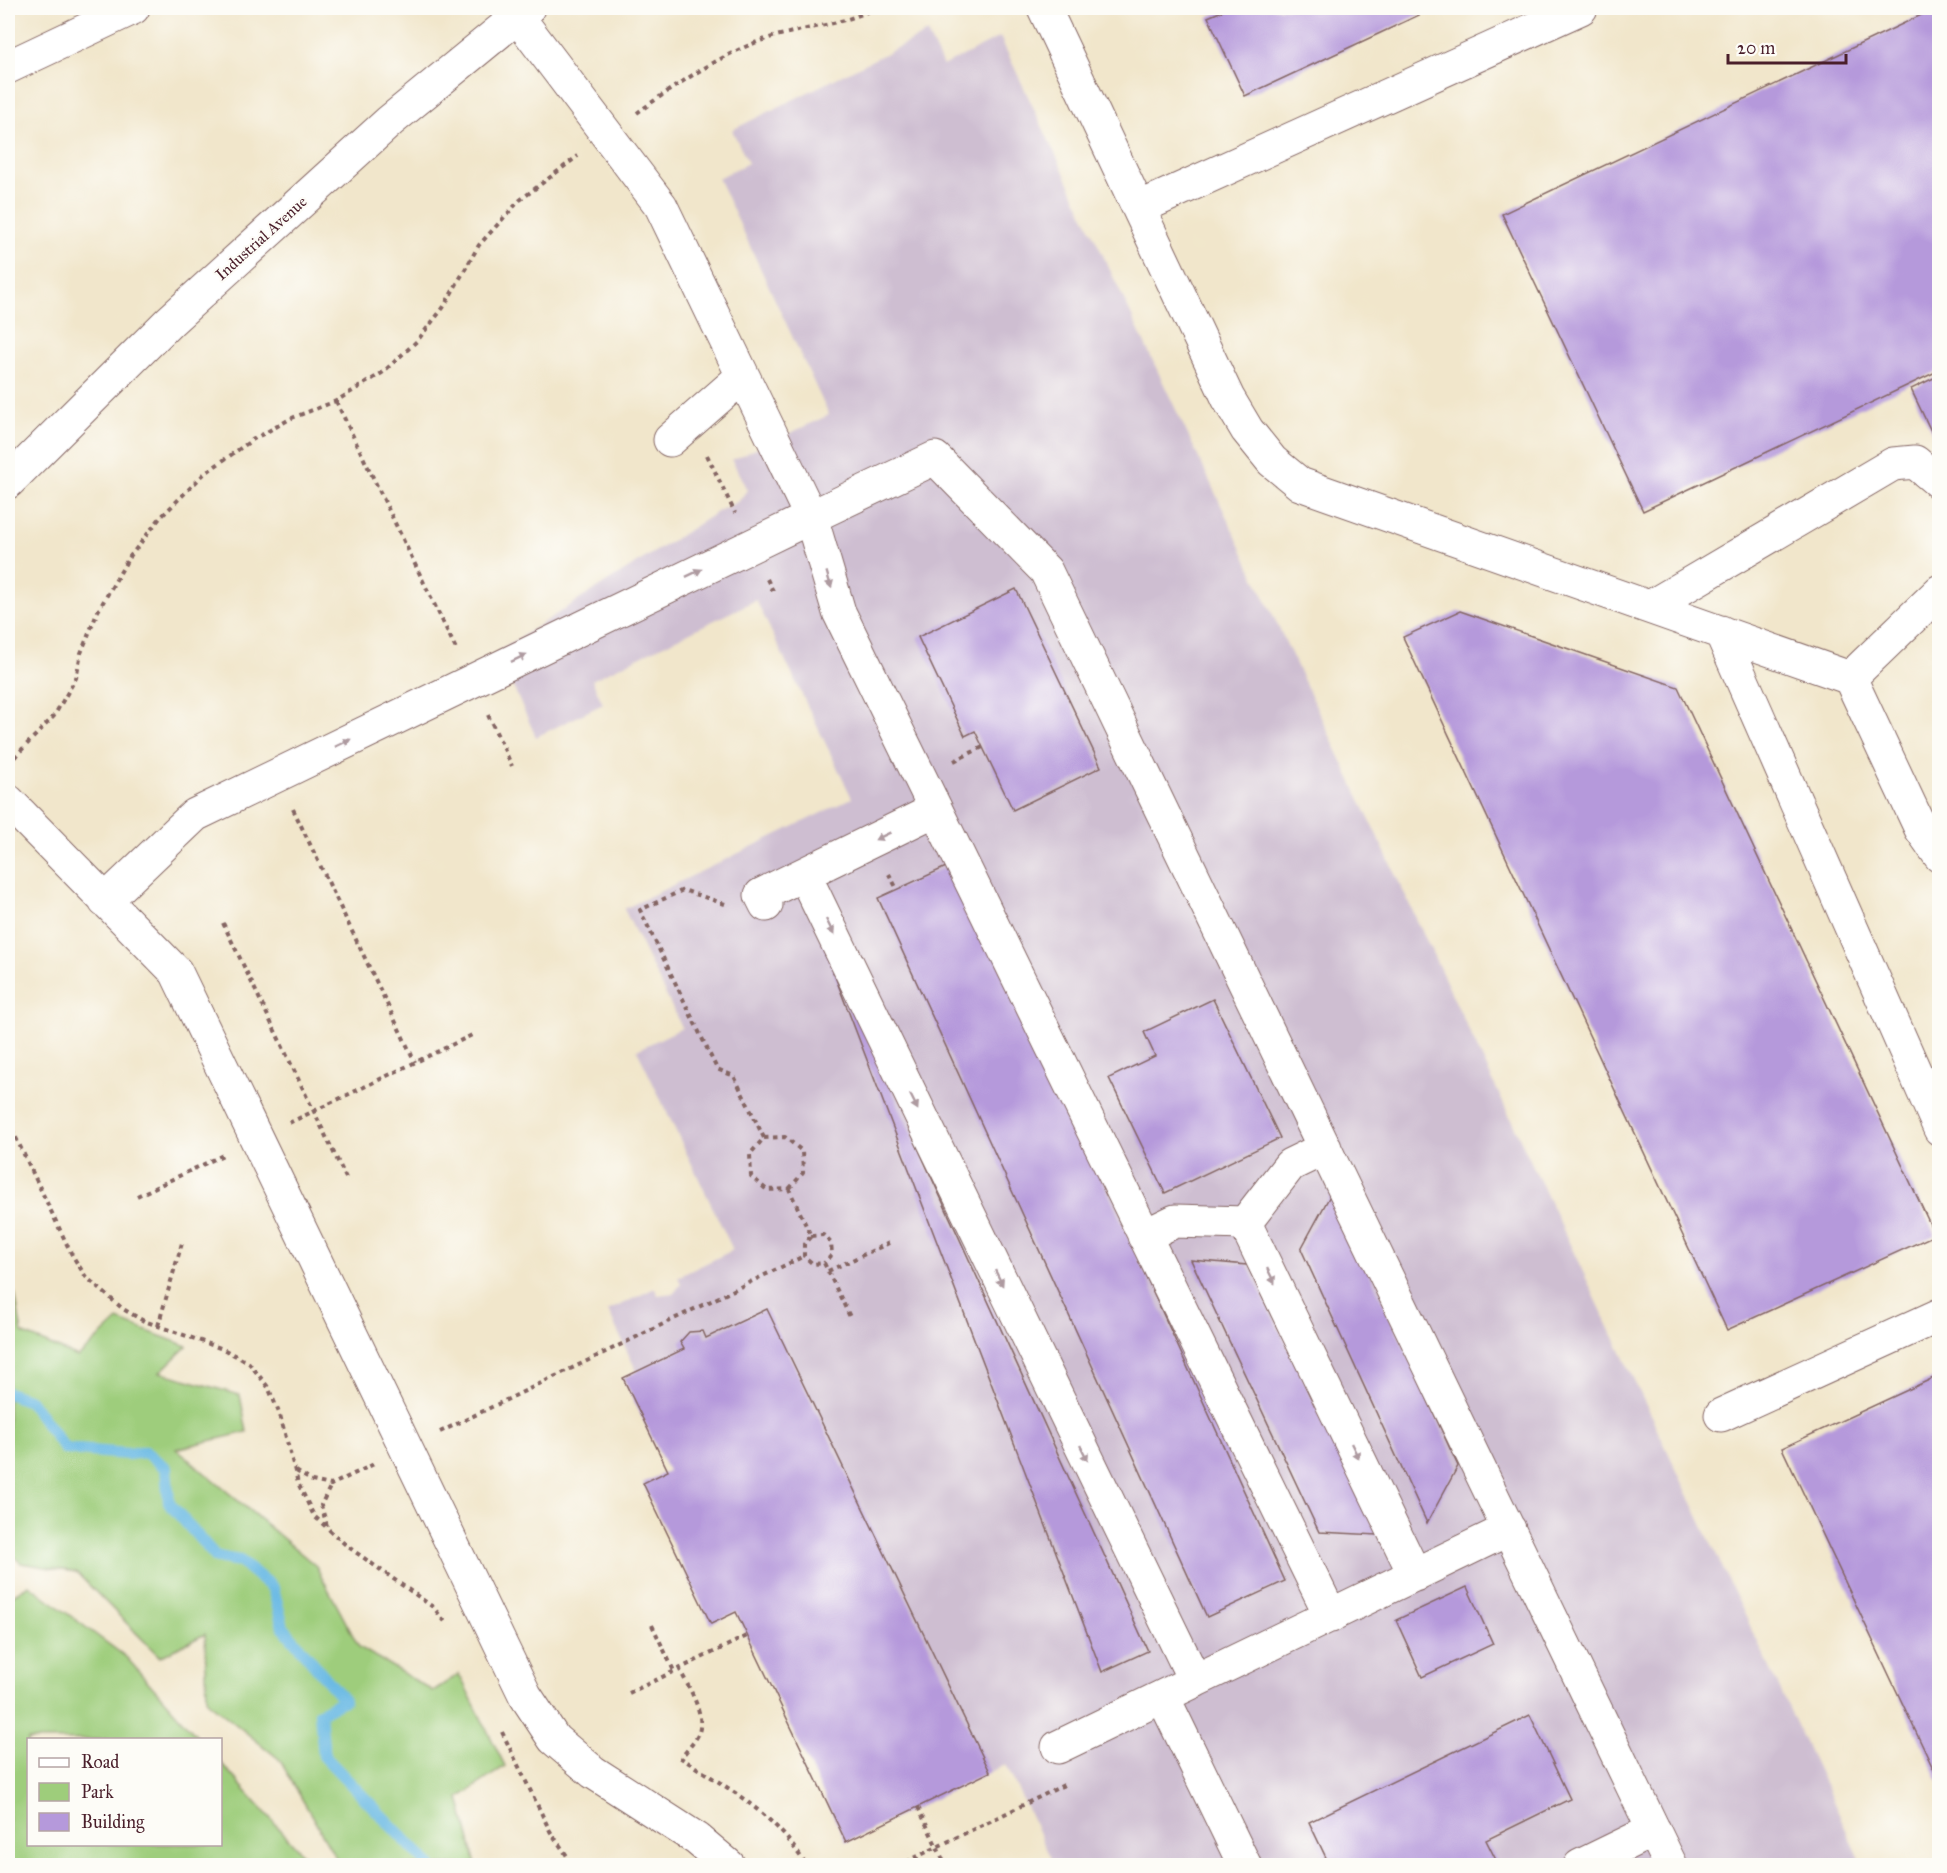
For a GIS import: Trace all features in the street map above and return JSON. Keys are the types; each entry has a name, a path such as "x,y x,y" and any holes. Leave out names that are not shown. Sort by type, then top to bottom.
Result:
{"street":[{"path":"8,67 133,8"},
{"path":"1044,8 1228,398 1247,430 1272,462 1300,483 1850,678 1921,829 1940,856"},
{"path":"1138,208 1581,8"},
{"path":"523,12 606,134 661,206 811,517 839,612 1331,1616"},
{"name":"Industrial Avenue","path":"8,482 179,313 390,121 523,12"},
{"path":"680,431 743,376"},
{"path":"105,901 195,815 935,458 1046,571 1671,1866"},
{"path":"1650,607 1893,464 1915,462 1940,483"},
{"path":"1850,678 1940,591"},
{"path":"1721,632 1940,1129"},
{"path":"8,801 176,972 525,1695 554,1739 593,1772 697,1839 729,1866"},
{"path":"765,905 761,895 935,810"},
{"path":"804,874 1195,1682"},
{"path":"1245,1223 1290,1165 1325,1148"},
{"path":"1144,1236 1175,1221 1245,1223"},
{"path":"1245,1223 1415,1575"},
{"path":"1721,1415 1940,1315"},
{"path":"1058,1748 1509,1529"},
{"path":"1163,1697 1245,1866"},
{"path":"1580,1866 1654,1830"}],"path":[{"path":"854,8 855,15"},
{"path":"8,764 54,716 76,678 81,653 98,611 128,560 160,518 204,474 252,440 292,418 336,401 382,373 417,341 443,308 480,245 520,200 606,134 696,72 758,42 875,8"},
{"path":"336,401 512,766"},
{"path":"680,431 751,546 772,591"},
{"path":"284,772 415,1062"},
{"path":"764,1138 734,1076 717,1070 640,910 683,891 749,912 765,905"},
{"path":"223,922 346,1178"},
{"path":"137,1196 472,1035"},
{"path":"8,1121 72,1255 86,1277 123,1309 144,1321 223,1349 249,1363 268,1388 280,1415 298,1483 314,1516 347,1546 433,1607 454,1633"},
{"path":"786,1137 802,1151 803,1173 789,1189 767,1190 751,1176 750,1154 764,1138 786,1137"},
{"path":"789,1189 811,1236"},
{"path":"823,1235 831,1243 832,1255 824,1263 813,1264 804,1256 804,1244 811,1236 823,1235"},
{"path":"158,1326 182,1243"},
{"path":"828,1271 889,1243"},
{"path":"296,1471 312,1481 331,1485 804,1256"},
{"path":"824,1263 850,1317"},
{"path":"328,1527 321,1505 331,1485"},
{"path":"652,1625 674,1671"},
{"path":"628,1693 747,1636"},
{"path":"679,1668 698,1706 701,1723 698,1735 681,1758 764,1815 786,1836 807,1866"},
{"path":"500,1727 550,1831 574,1866"},
{"path":"898,1866 1025,1804"},
{"path":"918,1807 946,1866"}],"shaded area":[{"path":"927,33 943,66 1000,37 1863,1865 1054,1865 1006,1765 990,1772 768,1309 706,1338 703,1331 689,1332 680,1342 684,1349 637,1372 608,1311 655,1288 658,1295 674,1293 681,1284 678,1277 733,1250 637,1050 682,1028 624,909 852,798 756,600 592,680 603,704 536,737 497,652 719,511 739,501 747,490 732,460 829,415 718,178 748,163 732,130"}],"green space":[{"path":"8,1285 15,1294 22,1333 78,1357 118,1320 187,1346 160,1372 240,1395 247,1432 176,1449 316,1566 359,1647 433,1691 459,1674 505,1766 459,1798 476,1865 340,1865 279,1759 207,1701 205,1634 160,1657 76,1572 21,1563 8,1551"},
{"path":"29,1585 126,1657 198,1738 27,1738 27,1846 222,1846 222,1764 312,1865 8,1865 8,1598"}],"building":[{"path":"1229,8 1434,8 1245,96 1208,17"},
{"path":"1940,8 1940,370 1643,511 1502,214"},
{"path":"1940,375 1940,450 1911,389"},
{"path":"1016,589 1101,767 1013,810 975,731 965,736 918,637"},
{"path":"1460,611 1678,687 1935,1235 1727,1330 1403,637"},
{"path":"957,862 1285,1581 1207,1617 878,898"},
{"path":"821,940 823,940 1148,1651 1102,1672"},
{"path":"1213,999 1280,1138 1165,1193 1109,1078 1155,1056 1144,1032"},
{"path":"1332,1192 1458,1466 1427,1523 1301,1249"},
{"path":"1191,1260 1247,1265 1378,1535 1319,1532"},
{"path":"767,1309 990,1772 846,1842 736,1612 711,1624 643,1483 668,1471 623,1378 684,1349 680,1342 689,1332 703,1331 706,1338"},
{"path":"1940,1375 1940,1783 1782,1448"},
{"path":"1467,1587 1493,1644 1422,1677 1396,1620"},
{"path":"1530,1715 1570,1799 1486,1840 1499,1866 1330,1866 1309,1822"}],"waterway":[{"path":"8,1393 30,1401 65,1449 128,1454 145,1452 166,1468 169,1503 216,1557 240,1561 273,1588 283,1627 344,1700 320,1713 324,1756 430,1866"}]}
